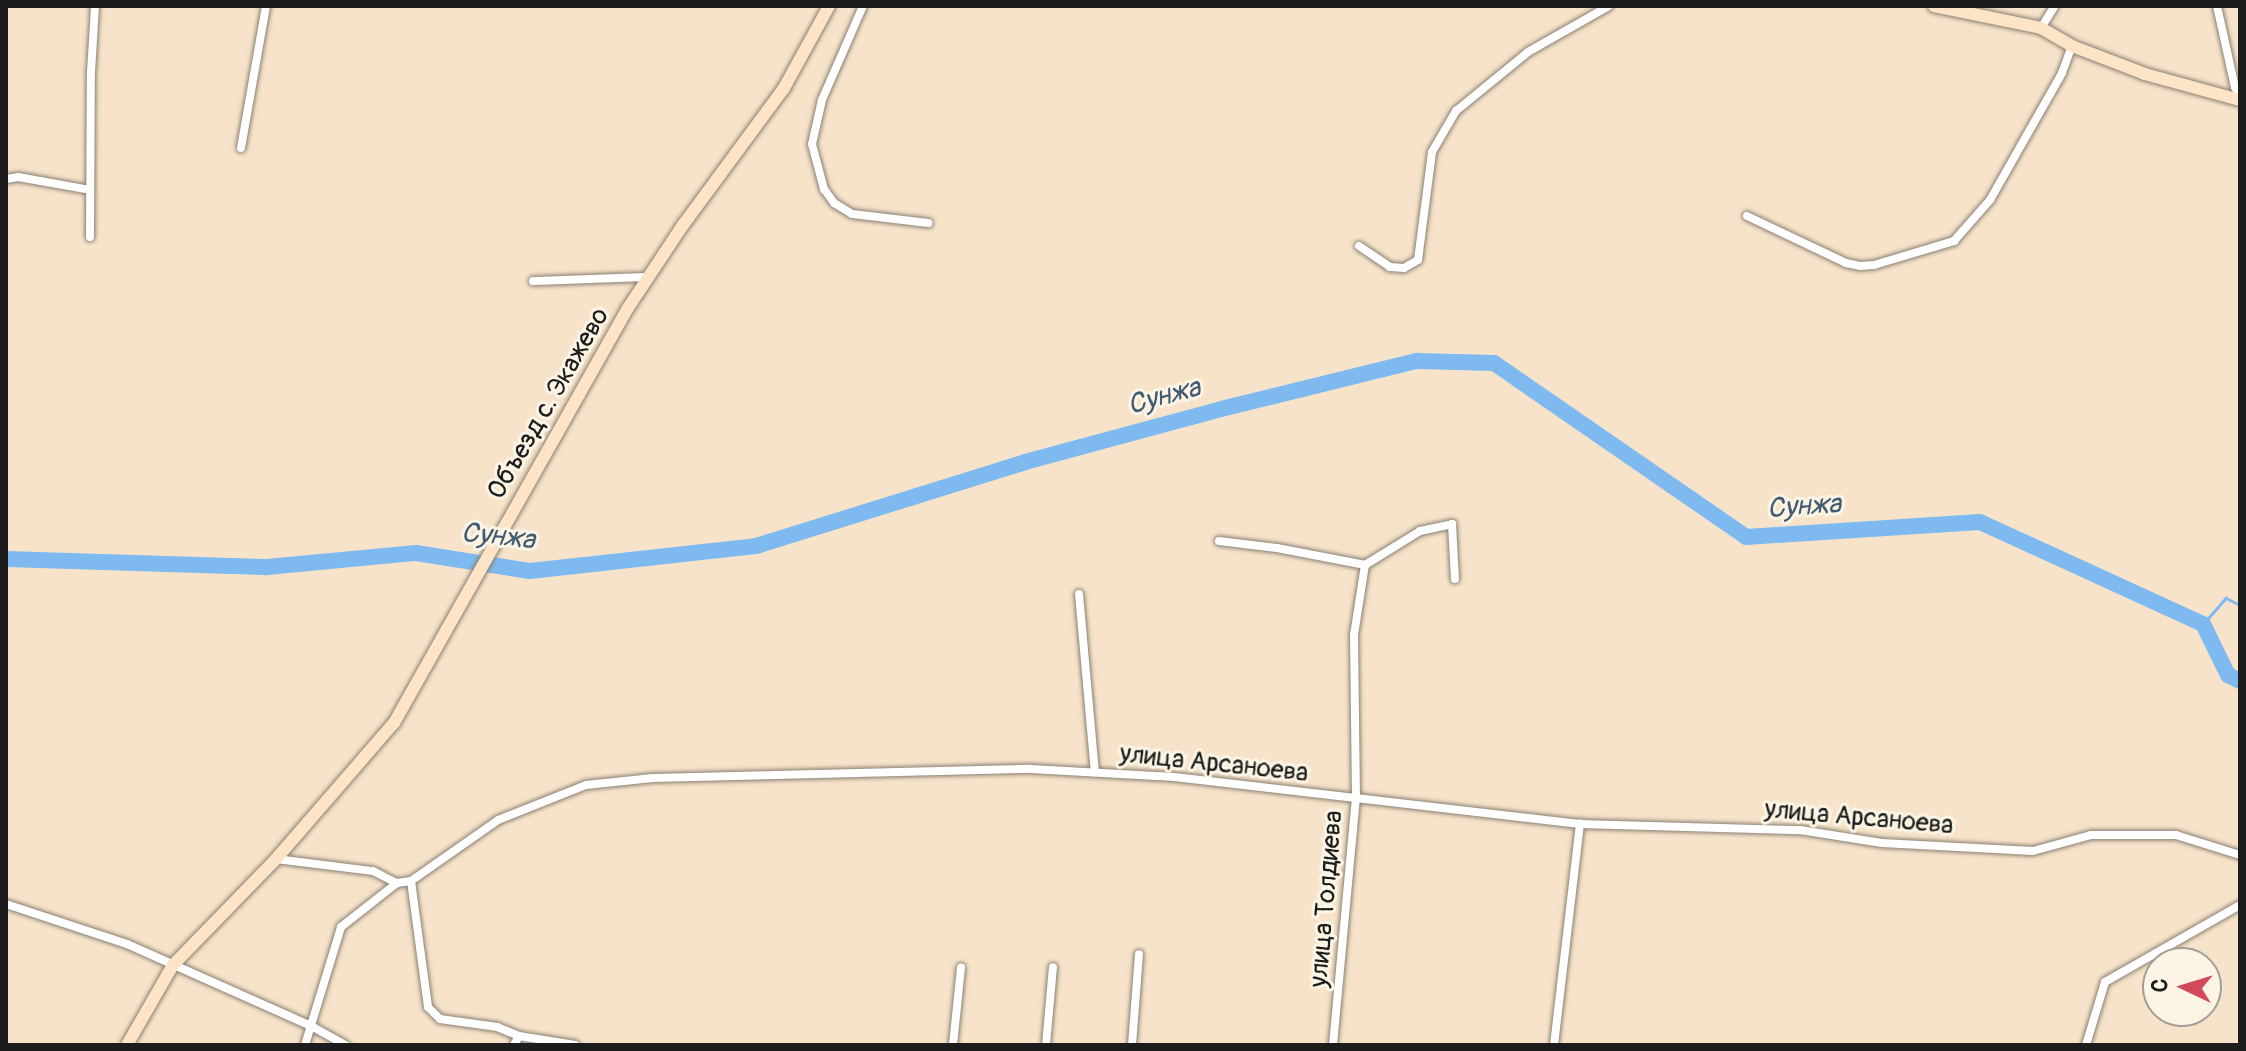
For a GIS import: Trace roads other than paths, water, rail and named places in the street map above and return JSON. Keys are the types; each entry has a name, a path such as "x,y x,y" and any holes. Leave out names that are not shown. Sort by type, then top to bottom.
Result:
{"main road":[{"name":"Объезд с. Экажево","path":"127,1045 173,965 276,859 394,723 648,277 784,88 829,6"},
{"path":"1934,6 2041,28 2072,46 2145,74 2240,98"}],"street":[{"path":"90,237 91,72 95,6"},
{"path":"241,148 266,6"},
{"path":"863,6 822,100 812,144 824,189 834,203 852,214 928,223"},
{"path":"1359,246 1390,267 1404,268 1418,260 1432,152 1456,111 1528,52 1609,6"},
{"path":"2041,28 2055,6"},
{"path":"2217,6 2240,98"},
{"path":"1747,216 1846,263 1860,266 1874,265 1954,241 1990,200 2062,73 2072,46"},
{"path":"6,179 18,177 90,190"},
{"path":"533,281 648,277"},
{"path":"1219,541 1277,548 1365,565 1420,531 1452,524 1455,579"},
{"name":"улица Толдиева","path":"1333,1045 1356,799 1354,635 1365,565"},
{"path":"1079,594 1095,772"},
{"name":"улица Арсаноева","path":"397,883 411,881 498,820 586,785 653,778 1031,769 1174,777 1580,824 1800,830 1882,843 2033,851 2091,835 2176,835 2240,855"},
{"path":"1554,1045 1580,824"},
{"path":"276,859 373,871 397,883 341,927 305,1045"},
{"path":"411,881 428,1007 440,1019 497,1027 519,1036 575,1045"},
{"path":"6,904 127,944 313,1027 345,1045"},
{"path":"2086,1045 2105,982 2240,905"},
{"path":"1132,1045 1139,954"},
{"path":"953,1045 961,967"},
{"path":"1046,1045 1053,967"},
{"path":"514,1045 519,1036"}],"waterway":[{"name":"Сунжа","path":"6,559 267,567 416,553 530,571 756,546 1025,462 1221,409 1417,361 1494,363 1746,537 1980,522 2203,624 2228,675 2240,681"},
{"path":"2203,624 2226,598 2240,605"}]}
